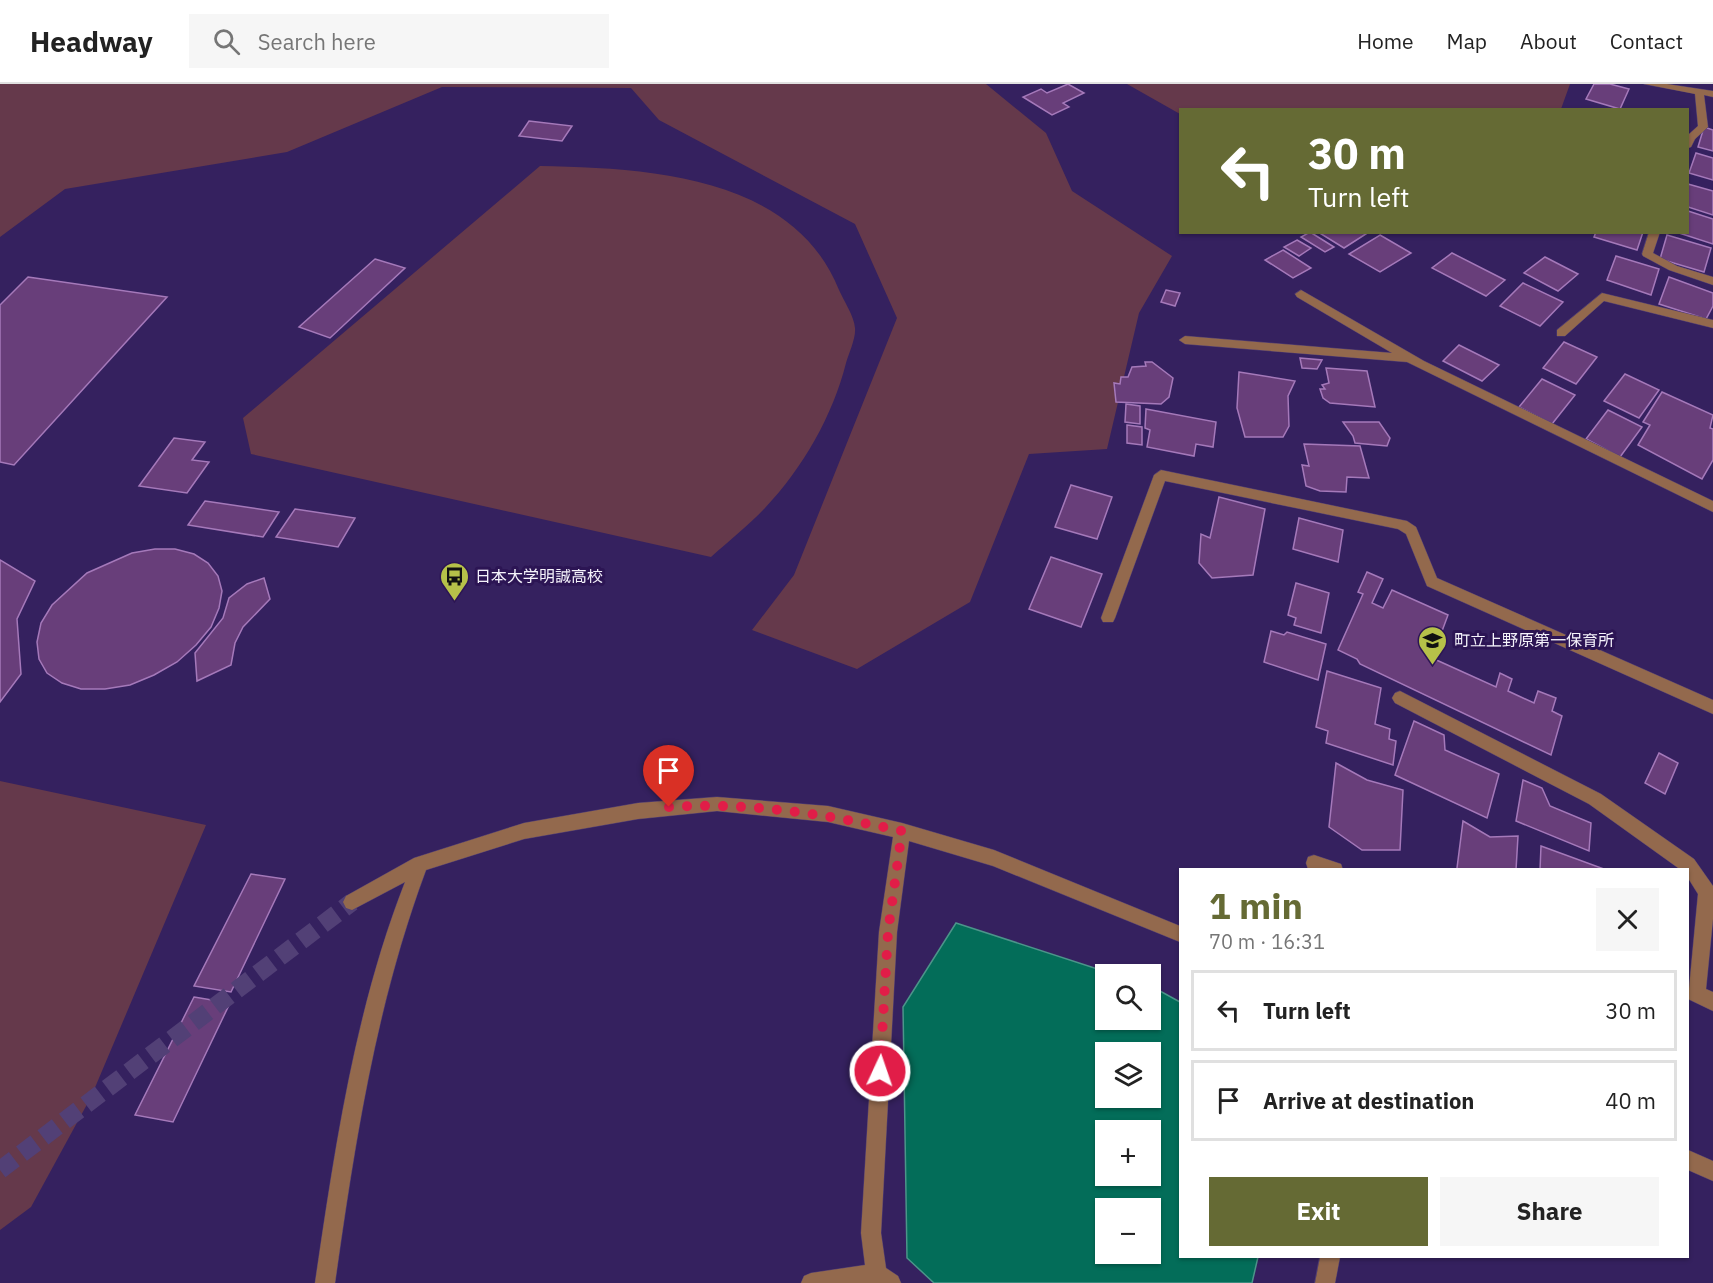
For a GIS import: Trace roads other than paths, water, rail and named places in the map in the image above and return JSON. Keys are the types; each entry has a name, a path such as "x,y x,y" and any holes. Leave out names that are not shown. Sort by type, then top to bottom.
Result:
{"street":[{"path":"1649,84 1713,94"},
{"path":"1689,142 1703,127 1699,92"},
{"path":"1654,234 1647,254 1672,268 1713,281"},
{"path":"1301,294 1411,358 1713,507"},
{"path":"1561,333 1602,297 1713,324"},
{"path":"1185,340 1225,345 1411,358"},
{"path":"1108,618 1161,475 1402,525 1411,531 1432,582 1713,706"},
{"path":"1400,698 1595,798 1688,865 1707,892 1699,995"},
{"path":"352,902 420,864 524,831 669,807 717,804 828,814 902,831 993,858 1179,934"},
{"path":"811,1283 883,1278 871,1233 887,944 902,831"},
{"path":"1314,863 1329,868"},
{"path":"325,1283 354,1090 389,944 420,864"},
{"path":"1689,1160 1713,1171"},
{"path":"1325,1283 1330,1258"}],"tunnel":[{"path":"0,1170 352,902"}],"place":[{"name":"日本大学明誠高校","path":"454,602"},
{"name":"町立上野原第一保育所","path":"1433,666"}]}
